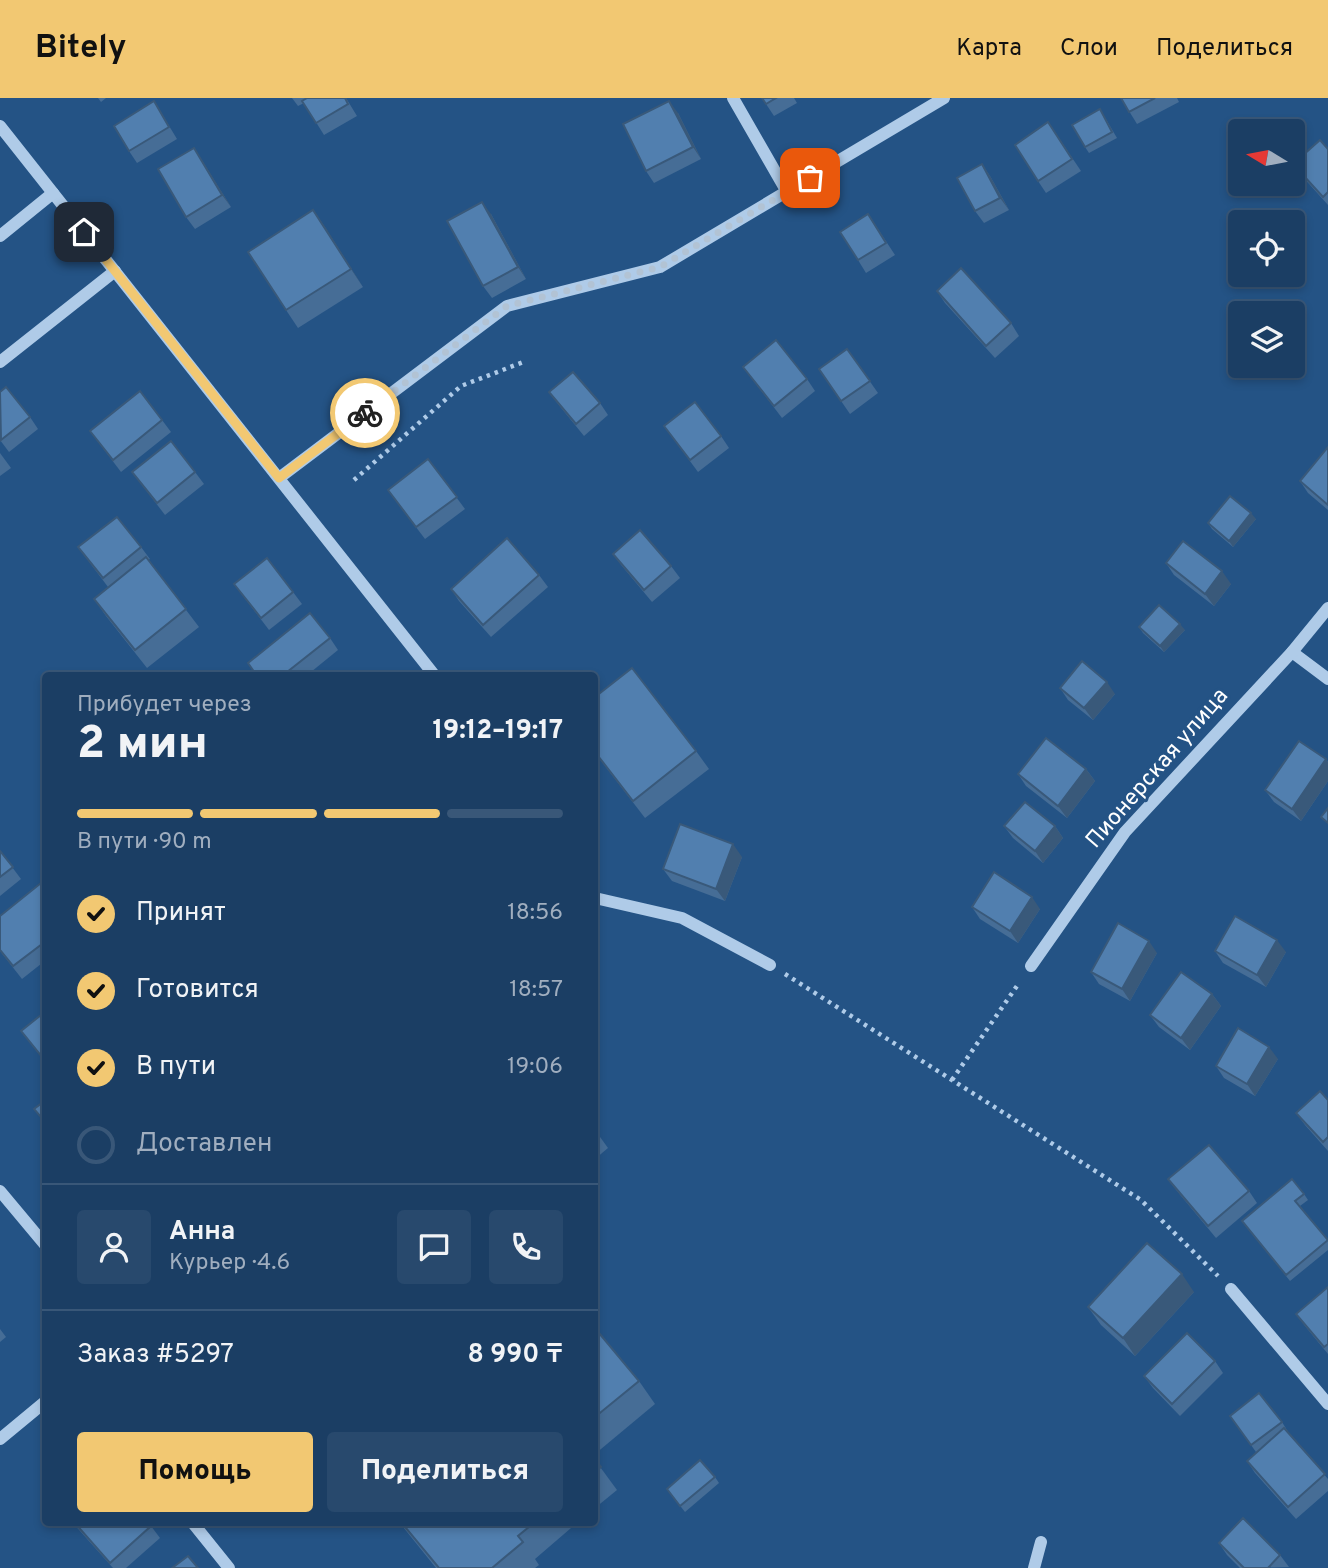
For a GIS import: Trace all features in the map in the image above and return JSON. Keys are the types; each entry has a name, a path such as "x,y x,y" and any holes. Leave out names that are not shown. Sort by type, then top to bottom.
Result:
{"street":[{"path":"733,98 787,192"},
{"path":"279,478 507,306 660,267 944,98"},
{"path":"0,126 432,672"},
{"path":"0,236 53,193"},
{"path":"0,362 115,271"},
{"name":"Пионерская улица","path":"1031,966 1125,832 1292,652 1328,608"},
{"path":"1292,652 1328,679"},
{"path":"598,899 682,918 771,965"},
{"path":"0,1191 42,1241"},
{"path":"1231,1289 1328,1404"},
{"path":"0,1439 42,1404"},
{"path":"195,1526 229,1568"},
{"path":"1034,1568 1041,1542"}],"path":[{"path":"354,480 461,386 526,361"},
{"path":"771,965 1141,1200 1231,1289"},
{"path":"952,1080 1031,966"}],"building":[{"path":"307,98 345,98 348,104 316,123 302,101"},
{"path":"762,98 776,98 766,104"},
{"path":"1121,98 1155,98 1129,112"},
{"path":"154,101 169,127 129,151 114,126"},
{"path":"669,101 693,147 646,171 623,124"},
{"path":"1100,109 1112,132 1085,147 1072,125"},
{"path":"1048,122 1072,159 1038,181 1015,145"},
{"path":"1320,140 1328,149 1328,192 1323,197 1306,178 1306,152"},
{"path":"194,148 222,195 186,217 158,169"},
{"path":"982,164 1000,198 975,211 957,178"},
{"path":"482,202 518,267 483,286 447,221"},
{"path":"313,210 351,269 286,310 248,252"},
{"path":"868,214 886,243 858,260 840,232"},
{"path":"961,268 1011,323 986,346 937,291"},
{"path":"776,340 807,379 774,406 743,367"},
{"path":"847,349 870,381 841,401 819,369"},
{"path":"573,372 600,403 576,424 549,392"},
{"path":"6,387 30,417 1,440 0,392"},
{"path":"140,391 162,420 113,460 90,431"},
{"path":"695,402 721,436 690,460 664,426"},
{"path":"171,441 195,472 157,503 132,472"},
{"path":"1328,447 1328,505 1300,481"},
{"path":"428,459 457,497 416,527 388,490"},
{"path":"1230,496 1251,513 1229,541 1208,523"},
{"path":"117,517 141,547 103,578 78,547"},
{"path":"640,530 671,566 644,590 613,554"},
{"path":"507,538 539,575 483,625 451,589"},
{"path":"1183,541 1222,571 1205,594 1166,563"},
{"path":"146,557 186,609 135,650 94,599"},
{"path":"267,558 293,592 261,618 234,584"},
{"path":"1159,605 1180,624 1160,646 1139,627"},
{"path":"310,613 330,638 287,672 254,672 248,663"},
{"path":"1082,661 1107,682 1084,708 1060,688"},
{"path":"632,668 696,751 633,801 598,756 598,695"},
{"path":"1046,738 1086,769 1058,806 1018,774"},
{"path":"1299,741 1326,759 1292,809 1265,790"},
{"path":"1025,802 1055,826 1035,851 1004,826"},
{"path":"1328,808 1328,823 1321,817"},
{"path":"680,824 733,844 716,889 663,869"},
{"path":"0,851 13,867 0,877"},
{"path":"994,872 1032,897 1010,931 972,907"},
{"path":"42,882 42,944 13,966 0,950 0,916"},
{"path":"1235,916 1277,940 1257,975 1215,951"},
{"path":"1118,923 1149,941 1122,989 1091,972"},
{"path":"1181,972 1212,994 1181,1038 1150,1015"},
{"path":"42,1014 42,1057 21,1031"},
{"path":"1238,1028 1269,1047 1247,1084 1216,1066"},
{"path":"1320,1091 1328,1100 1328,1137 1323,1142 1296,1113"},
{"path":"42,1103 42,1118 34,1109"},
{"path":"1209,1145 1249,1191 1208,1226 1168,1179"},
{"path":"1292,1179 1304,1194 1295,1201 1328,1240 1286,1275 1242,1221"},
{"path":"1147,1243 1182,1274 1123,1338 1088,1307"},
{"path":"1328,1287 1328,1344 1324,1347 1296,1314"},
{"path":"1187,1333 1215,1361 1172,1404 1144,1376"},
{"path":"598,1334 639,1381 598,1415"},
{"path":"1259,1393 1282,1422 1251,1445 1230,1416"},
{"path":"1284,1428 1325,1474 1288,1507 1247,1461"},
{"path":"700,1460 715,1477 680,1506 667,1489"},
{"path":"1243,1518 1280,1555 1268,1568 1244,1568 1219,1543"},
{"path":"78,1526 151,1526 110,1563"},
{"path":"404,1526 530,1526 518,1536 523,1542 492,1568 439,1568"},
{"path":"188,1556 198,1568 172,1568"}],"way so far":[{"path":"365,413 507,306 660,267 810,178"}],"route":[{"path":"84,232 279,478 365,413"}]}
